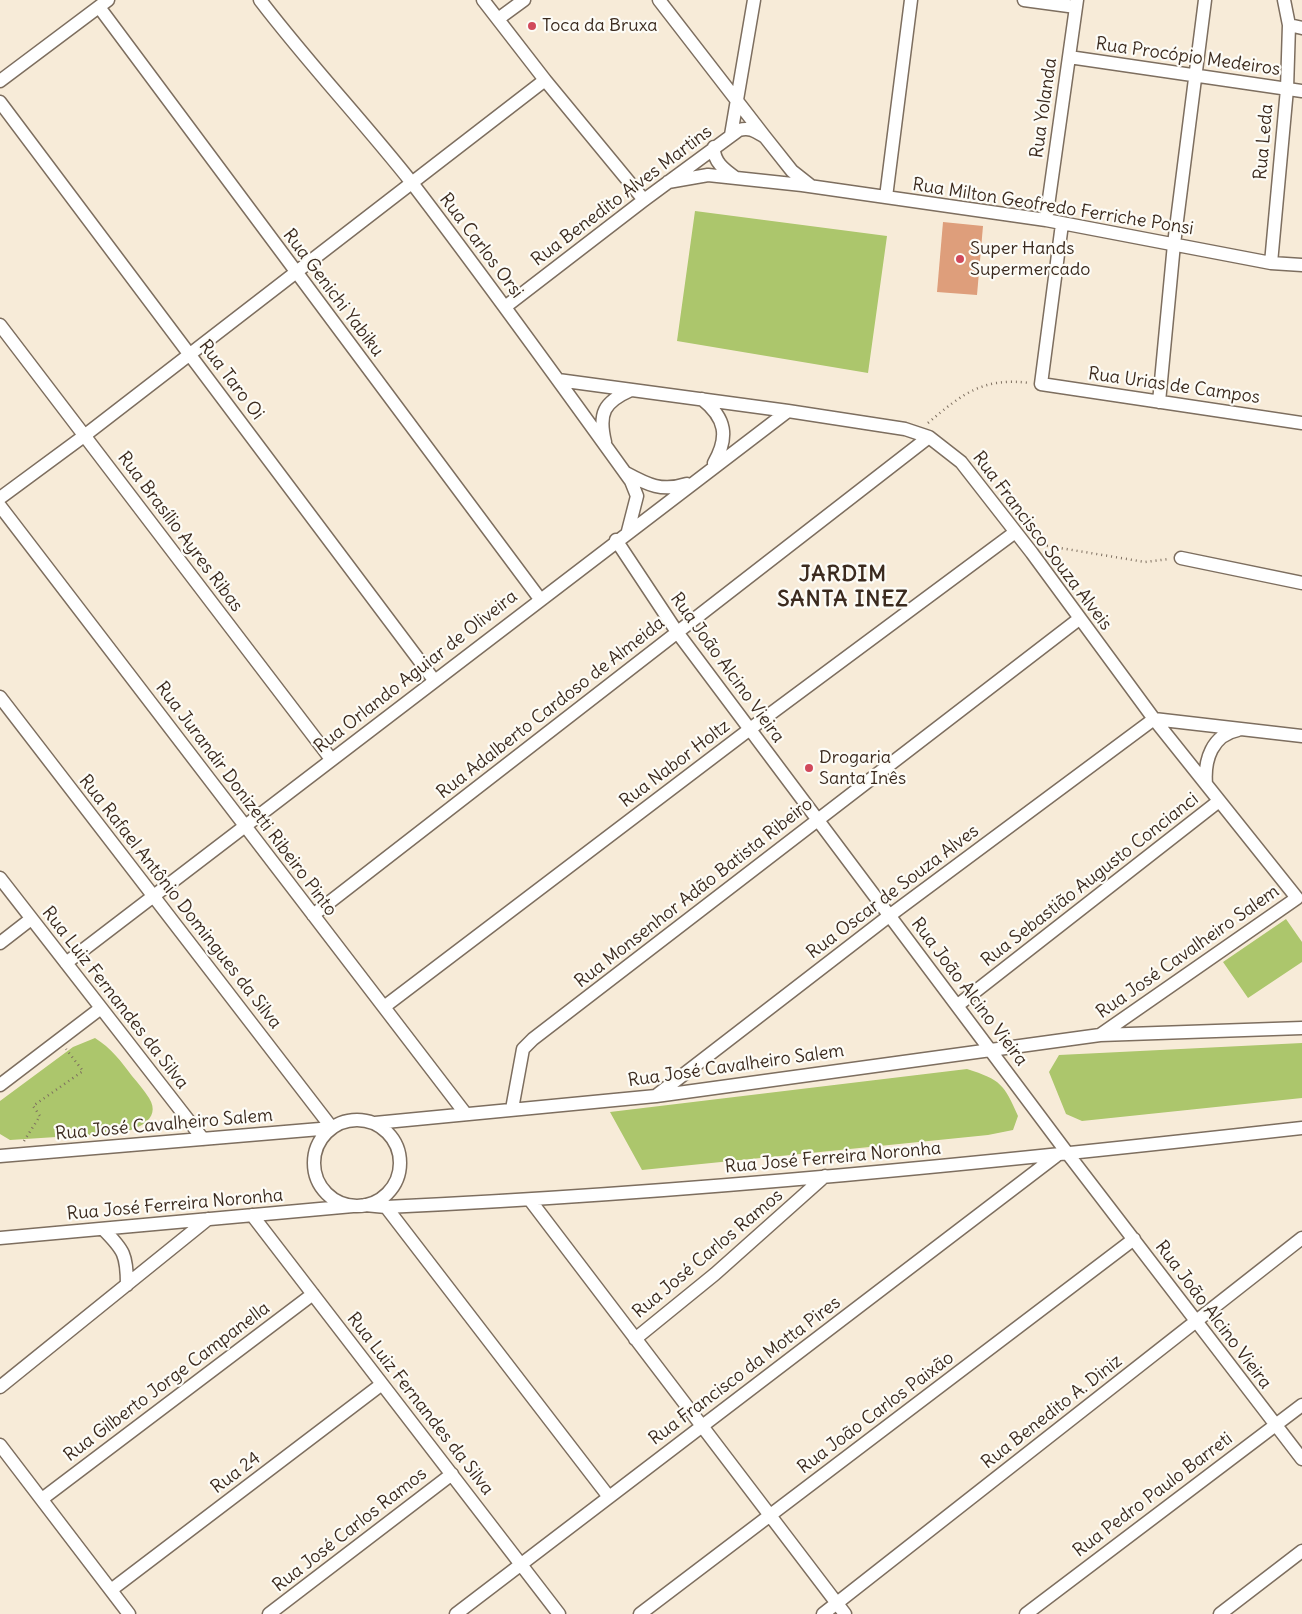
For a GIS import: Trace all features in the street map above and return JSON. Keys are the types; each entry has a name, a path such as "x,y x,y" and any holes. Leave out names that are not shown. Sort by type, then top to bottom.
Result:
{"street":[{"name":"Rua Carlos Orsi","path":"260,0 410,182 505,307 624,472 635,489 637,496 628,531"},
{"path":"483,0 545,80 644,200"},
{"path":"498,19 524,0"},
{"path":"660,0 764,137 787,165 811,186"},
{"path":"732,135 754,0"},
{"path":"886,197 912,0"},
{"path":"1024,0 1076,4"},
{"path":"1159,402 1174,244 1204,0"},
{"name":"Rua Leda","path":"1271,263 1287,89 1296,26 1284,0"},
{"path":"0,81 104,4"},
{"name":"Rua Genichi Yabiku","path":"104,4 295,273 540,599"},
{"name":"Rua Yolanda","path":"1046,220 1076,4"},
{"name":"Rua Procópio Medeiros","path":"1068,57 1302,90"},
{"path":"0,498 84,436 410,182 545,80"},
{"name":"Rua Taro Oi","path":"0,102 434,680"},
{"name":"Rua Benedito Alves Martins","path":"505,307 732,135 746,128 754,130 764,137"},
{"path":"714,147 714,153 719,164 736,178"},
{"path":"782,183 789,177 787,165"},
{"name":"Rua Milton Geofredo Ferriche Ponsi","path":"668,182 708,175 797,184 1046,220 1271,263 1302,265"},
{"path":"1041,384 1062,224"},
{"name":"Rua Brasílio Ayres Ribas","path":"0,325 331,759"},
{"name":"Rua Francisco Souza Alveis","path":"558,380 788,411 917,432 929,437 961,462 1154,719 1297,898"},
{"name":"Rua Urias de Campos","path":"1041,384 1302,423"},
{"path":"606,447 602,419 604,408 610,402 631,390"},
{"path":"702,399 714,408 722,424 724,438 723,448 710,469"},
{"name":"Rua Orlando Aguiar de Oliveira","path":"66,963 616,540 788,411"},
{"name":"Rua Adalberto Cardoso de Almeida","path":"313,915 929,437"},
{"path":"624,472 651,486 678,487 692,483"},
{"name":"Rua Jurandir Donizetti Ribeiro Pinto","path":"0,506 465,1113"},
{"name":"Rua Nabor Holtz","path":"384,1007 750,729 1014,533"},
{"name":"Rua João Alcino Vieira","path":"616,540 677,632 991,1049 1062,1155 1134,1239 1302,1459"},
{"path":"1181,558 1302,583"},
{"name":"Rua Monsenhor Adão Batista Ribeiro","path":"512,1109 523,1049 533,1039 1079,619"},
{"name":"Rua Rafael Antônio Domingues da Silva","path":"0,697 332,1128"},
{"path":"1154,719 1302,736"},
{"name":"Rua Oscar de Souza Alves","path":"656,1096 889,916 1154,719"},
{"path":"1206,784 1205,769 1207,756 1216,742 1230,732 1243,729"},
{"name":"Rua Sebastião Augusto Concianci","path":"958,1005 1219,801"},
{"name":"Rua Luiz Fernandes da Silva","path":"0,878 203,1139"},
{"name":"Rua José Cavalheiro Salem","path":"1100,1035 1297,898"},
{"path":"0,943 31,919"},
{"path":"0,1085 101,1008"},
{"name":"Rua José Cavalheiro Salem","path":"375,1124 465,1113 656,1096 1100,1035 1302,1028"},
{"path":"350,1120 358,1120 375,1124 389,1134 394,1141 400,1164 393,1188 381,1199 359,1205 341,1203 327,1194 315,1172 315,1155 321,1139 332,1128 350,1120"},
{"name":"Rua José Cavalheiro Salem","path":"0,1156 332,1128"},
{"name":"Rua José Ferreira Noronha","path":"0,1238 359,1205 386,1207 645,1192 1062,1155 1302,1128"},
{"name":"Rua Francisco da Motta Pires","path":"456,1614 1062,1155"},
{"name":"Rua José Carlos Ramos","path":"635,1339 715,1274 825,1176"},
{"path":"530,1200 845,1614"},
{"path":"386,1207 609,1497"},
{"name":"Rua Luiz Fernandes da Silva","path":"252,1215 560,1614"},
{"path":"0,1387 209,1219"},
{"path":"103,1229 121,1247 127,1261 127,1285"},
{"name":"Rua Benedito A. Diniz","path":"823,1614 1302,1238"},
{"name":"Rua João Carlos Paixão","path":"640,1614 1134,1239"},
{"name":"Rua Gilberto Jorge Campanella","path":"42,1500 313,1294"},
{"name":"Rua 24","path":"111,1590 382,1384"},
{"name":"Rua Pedro Paulo Barreti","path":"1026,1614 1302,1405"},
{"path":"0,1444 130,1614"},
{"name":"Rua José Carlos Ramos","path":"270,1614 452,1474"},
{"path":"1220,1614 1302,1551"}],"path":[{"path":"917,432 972,388 1013,380 1041,384"},
{"path":"1023,543 1145,562 1181,558"},
{"path":"15,1155 40,1116 33,1106 83,1071 58,1040"}],"green space":[{"path":"695,211 887,236 868,373 677,341"},
{"path":"1286,919 1302,942 1302,962 1248,998 1223,962"},
{"path":"95,1038 115,1055 147,1095 152,1106 150,1118 139,1127 118,1133 10,1140 0,1134 0,1101 73,1047"},
{"path":"1302,1043 1302,1098 1082,1121 1066,1114 1049,1072 1059,1055"},
{"path":"967,1069 987,1076 1005,1090 1018,1116 1013,1130 988,1135 642,1170 610,1112"}],"building":[{"name":"Super Hands Supermercado","path":"943,222 983,226 977,295 937,292"}],"place":[{"name":"Toca da Bruxa","path":"532,26"},
{"name":"Super Hands Supermercado","path":"960,259"},
{"name":"Drogaria Santa Inês","path":"809,768"}],"district":[{"name":"JARDIM SANTA INEZ","path":"843,588"}]}
